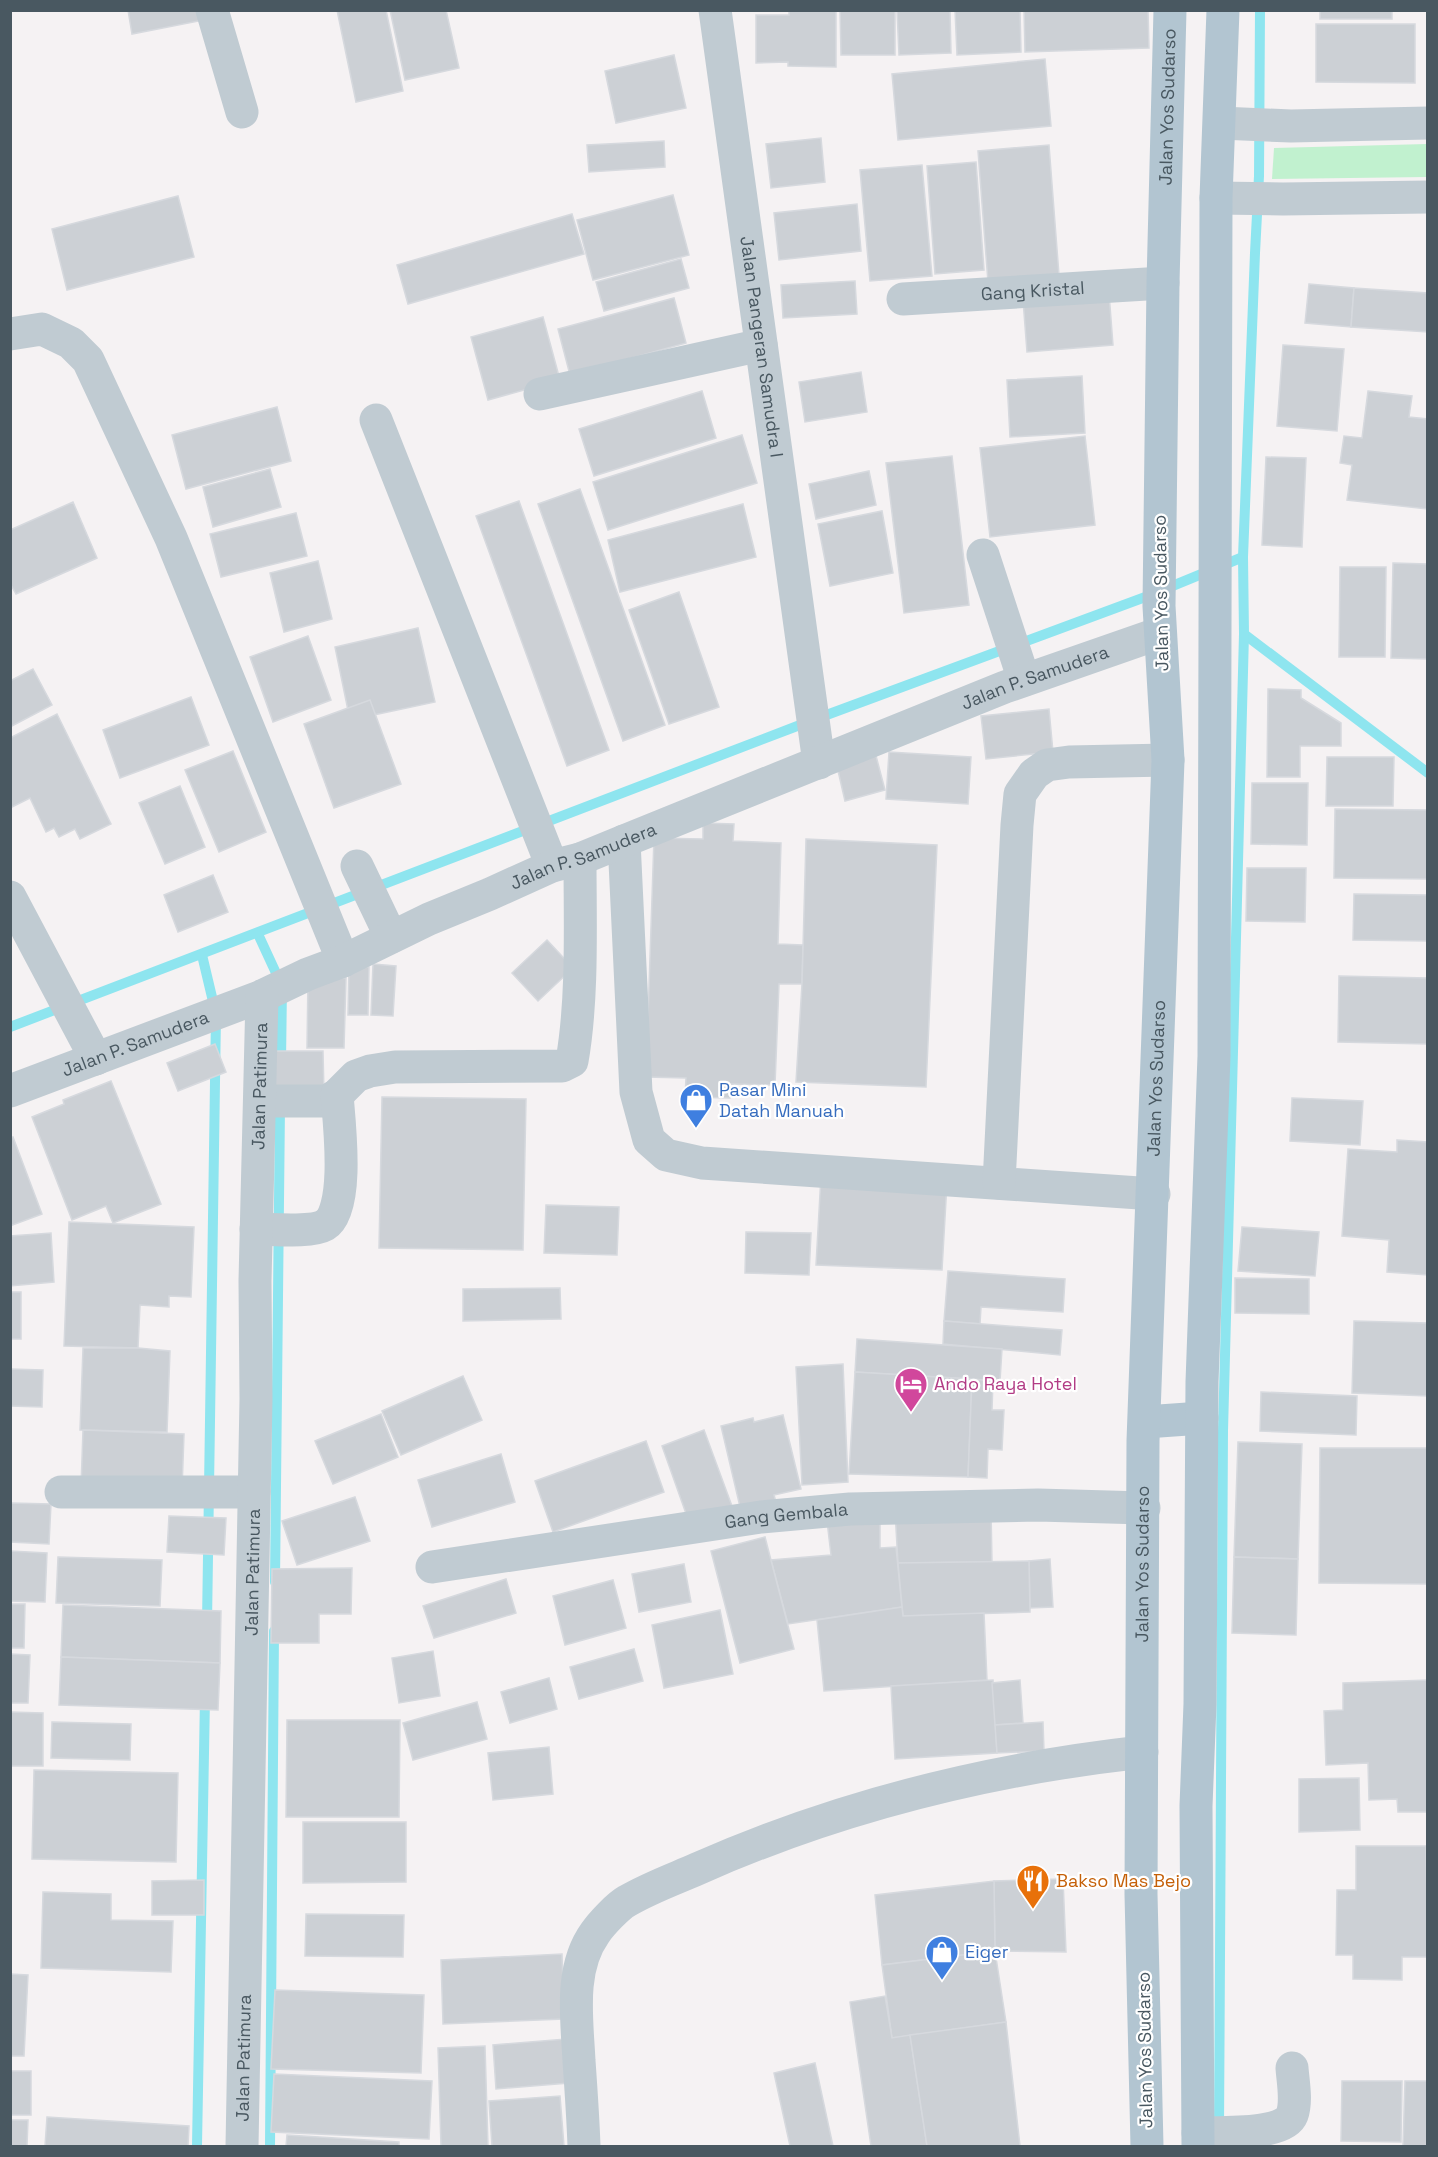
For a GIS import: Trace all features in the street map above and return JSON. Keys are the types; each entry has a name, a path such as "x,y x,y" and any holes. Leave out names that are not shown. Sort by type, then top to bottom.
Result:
{"main road":[{"name":"Jalan Yos Sudarso","path":"1147,2146 1141,1894 1144,1508 1168,760 1159,567 1170,10"},
{"path":"1198,2140 1196,1806 1200,1704 1202,1418 1214,1056 1216,198 1223,10"},
{"path":"1145,1422 1202,1418"},
{"path":"1144,1971 1196,1965"}],"street":[{"path":"212,10 242,112"},
{"name":"Jalan Pangeran Samudra I","path":"715,10 819,763"},
{"path":"1220,123 1291,126 1428,123"},
{"path":"1216,198 1428,197"},
{"name":"Gang Kristal","path":"903,299 1163,283"},
{"path":"10,334 42,329 71,344 88,360 171,538 343,961"},
{"path":"540,394 761,345"},
{"path":"260,1101 327,1101 337,1095 356,1076 395,1067 562,1066 572,1060 579,967 566,863 520,787 376,420"},
{"path":"983,555 1024,680"},
{"name":"Jalan P. Samudera","path":"10,1091 262,996 308,974 343,961 391,937 566,863 1024,680 1160,620"},
{"path":"999,1183 1020,794 1034,774 1047,765 1069,762 1168,760"},
{"path":"624,841 636,1092 650,1140 666,1155 702,1163 1154,1194"},
{"path":"357,866 391,937"},
{"path":"10,897 96,1059"},
{"name":"Jalan Patimura","path":"242,2146 254,1492 256,1229 262,996"},
{"path":"256,1229 307,1228 323,1226 332,1220 337,1208 341,1184 337,1095"},
{"path":"62,1492 254,1492"},
{"name":"Gang Gembala","path":"432,1567 761,1517 850,1509 1038,1505 1144,1508"},
{"path":"584,2146 576,2001 580,1965 595,1934 625,1902 789,1831 943,1786 1004,1773 1142,1752"},
{"path":"1198,2140 1284,2124 1291,2118 1294,2106 1292,2068"}],"green space":[{"path":"1427,144 1427,177 1272,179 1274,148"}],"building":[{"path":"128,10 203,10 204,20 132,34"},
{"path":"337,10 386,10 403,91 356,102"},
{"path":"390,10 446,10 459,68 405,80"},
{"path":"789,10 836,10 836,67 788,66 788,62 756,63 756,15 789,15"},
{"path":"840,10 895,10 895,55 841,55"},
{"path":"897,10 950,10 951,53 899,55"},
{"path":"955,10 1020,10 1021,52 957,55"},
{"path":"1024,10 1148,10 1149,48 1025,52"},
{"path":"1320,10 1392,10 1392,19 1320,19"},
{"path":"1316,24 1415,24 1415,83 1316,82"},
{"path":"674,55 686,108 616,123 605,71"},
{"path":"1045,59 1051,126 898,140 892,74"},
{"path":"821,138 825,182 771,188 766,144"},
{"path":"664,141 665,167 589,172 587,145"},
{"path":"1049,145 1059,275 988,282 978,151"},
{"path":"976,162 984,270 935,274 927,166"},
{"path":"922,165 932,276 870,281 860,170"},
{"path":"673,195 689,255 593,280 577,220"},
{"path":"178,196 194,257 67,290 52,229"},
{"path":"857,204 861,251 779,260 774,213"},
{"path":"572,214 584,254 408,304 397,265"},
{"path":"681,259 689,288 604,311 596,282"},
{"path":"855,281 857,314 783,318 781,285"},
{"path":"1309,284 1354,288 1351,327 1305,323"},
{"path":"1354,288 1428,293 1428,332 1351,327"},
{"path":"1109,293 1113,345 1027,352 1023,300"},
{"path":"674,298 686,343 570,375 558,329"},
{"path":"543,317 560,380 488,400 471,337"},
{"path":"1283,345 1344,349 1337,431 1277,426"},
{"path":"861,372 867,412 805,422 799,382"},
{"path":"1082,376 1085,433 1010,437 1007,380"},
{"path":"702,391 716,438 594,476 579,429"},
{"path":"1368,391 1412,396 1409,417 1428,419 1427,509 1347,500 1352,465 1340,463 1344,436 1362,438"},
{"path":"277,407 291,461 186,489 172,435"},
{"path":"742,435 757,483 608,530 593,482"},
{"path":"1085,436 1095,525 990,537 980,448"},
{"path":"952,456 969,605 904,613 886,463"},
{"path":"1266,457 1306,458 1302,547 1262,545"},
{"path":"270,469 281,507 213,527 203,487"},
{"path":"869,471 876,505 816,519 809,484"},
{"path":"580,489 665,725 623,741 538,504"},
{"path":"519,501 609,750 567,766 476,516"},
{"path":"73,502 97,558 16,594 10,583 10,530"},
{"path":"743,504 756,557 620,592 608,540"},
{"path":"882,511 893,573 830,586 818,524"},
{"path":"296,513 307,556 221,577 210,534"},
{"path":"318,561 332,619 284,632 270,573"},
{"path":"1393,563 1428,564 1428,659 1391,658"},
{"path":"1340,567 1386,567 1385,657 1339,657"},
{"path":"679,592 719,707 669,724 629,610"},
{"path":"418,628 435,702 350,720 335,647"},
{"path":"308,636 331,700 273,722 250,657"},
{"path":"33,669 52,705 10,727 10,681"},
{"path":"1268,689 1301,690 1301,698 1341,723 1341,746 1300,746 1300,777 1267,777"},
{"path":"191,697 209,745 120,778 103,730"},
{"path":"370,700 401,784 334,808 304,724"},
{"path":"1049,709 1053,752 986,759 981,716"},
{"path":"57,714 111,824 80,839 75,829 59,837 54,828 46,832 30,798 10,808 10,738"},
{"path":"233,751 266,832 219,852 185,770"},
{"path":"875,752 885,790 845,801 836,762"},
{"path":"889,752 971,757 968,804 886,799"},
{"path":"1327,757 1394,757 1393,806 1326,806"},
{"path":"1252,783 1308,783 1307,845 1251,844"},
{"path":"180,786 205,847 165,864 139,803"},
{"path":"1335,809 1428,810 1428,879 1334,878"},
{"path":"703,823 734,824 733,841 781,843 778,944 803,945 802,984 779,984 775,1085 730,1084 730,1098 685,1097 686,1078 646,1077 654,838 703,839"},
{"path":"806,839 937,845 926,1087 796,1082 802,984"},
{"path":"1247,868 1306,868 1305,922 1246,921"},
{"path":"213,875 228,912 178,932 164,895"},
{"path":"1354,894 1428,895 1428,941 1353,940"},
{"path":"547,940 573,968 538,1001 512,973"},
{"path":"373,964 396,966 393,1016 371,1015"},
{"path":"349,966 369,967 368,1015 348,1015"},
{"path":"1339,976 1428,978 1428,1044 1338,1042"},
{"path":"308,977 346,978 344,1048 307,1048"},
{"path":"215,1044 226,1072 178,1091 167,1063"},
{"path":"268,1051 323,1051 324,1094 268,1095"},
{"path":"111,1081 161,1204 113,1223 106,1206 72,1220 32,1117 64,1104 63,1100"},
{"path":"382,1097 526,1099 523,1250 379,1248"},
{"path":"1292,1098 1363,1101 1360,1145 1290,1141"},
{"path":"13,1137 42,1214 10,1226 10,1138"},
{"path":"1397,1140 1428,1142 1428,1275 1387,1272 1389,1240 1342,1236 1348,1149 1397,1152"},
{"path":"821,1176 947,1183 942,1270 816,1265"},
{"path":"546,1205 619,1207 617,1255 544,1253"},
{"path":"69,1222 194,1227 191,1297 169,1296 169,1307 140,1305 138,1348 64,1346"},
{"path":"1242,1227 1319,1232 1315,1276 1238,1271"},
{"path":"746,1232 811,1233 809,1275 745,1273"},
{"path":"51,1233 54,1282 10,1286 10,1236"},
{"path":"948,1271 1065,1279 1063,1312 981,1307 980,1324 944,1321"},
{"path":"1235,1278 1309,1279 1309,1314 1235,1313"},
{"path":"560,1288 561,1319 463,1321 463,1289"},
{"path":"10,1292 21,1292 21,1339 10,1339"},
{"path":"944,1321 1062,1330 1060,1355 943,1344"},
{"path":"1354,1321 1428,1323 1428,1396 1352,1393"},
{"path":"857,1339 1002,1349 1000,1381 855,1372"},
{"path":"83,1348 138,1348 170,1351 167,1432 80,1430"},
{"path":"843,1364 848,1482 802,1485 796,1367"},
{"path":"10,1369 43,1370 42,1407 10,1406"},
{"path":"855,1372 972,1379 968,1477 849,1474"},
{"path":"463,1376 482,1420 401,1455 382,1411"},
{"path":"972,1379 993,1381 992,1410 1004,1410 1002,1450 988,1449 987,1478 968,1477"},
{"path":"1261,1392 1357,1396 1356,1435 1260,1431"},
{"path":"381,1414 398,1457 333,1484 315,1441"},
{"path":"783,1415 801,1489 774,1495 776,1502 741,1511 721,1426 753,1418 754,1422"},
{"path":"83,1430 184,1434 182,1490 81,1487"},
{"path":"704,1430 732,1506 689,1522 662,1446"},
{"path":"646,1441 664,1492 553,1532 535,1481"},
{"path":"1238,1442 1302,1444 1298,1559 1234,1557"},
{"path":"1320,1448 1428,1448 1428,1584 1319,1583"},
{"path":"501,1454 515,1502 432,1527 418,1480"},
{"path":"355,1497 370,1541 297,1565 282,1521"},
{"path":"10,1503 51,1504 49,1544 10,1542"},
{"path":"991,1510 992,1562 898,1563 895,1511"},
{"path":"169,1516 226,1518 224,1555 167,1552"},
{"path":"827,1521 880,1521 880,1548 896,1547 902,1607 788,1624 771,1560 831,1555"},
{"path":"765,1537 794,1649 740,1663 711,1551"},
{"path":"10,1551 47,1553 45,1602 10,1601"},
{"path":"58,1557 162,1560 160,1606 56,1603"},
{"path":"1234,1557 1298,1559 1296,1635 1232,1633"},
{"path":"1050,1559 1053,1607 1030,1608 1029,1561"},
{"path":"1029,1561 1030,1612 903,1616 898,1563"},
{"path":"684,1564 691,1602 639,1612 632,1574"},
{"path":"352,1568 351,1614 319,1614 319,1643 271,1643 272,1569"},
{"path":"506,1579 516,1613 434,1638 423,1606"},
{"path":"613,1580 626,1628 565,1645 553,1596"},
{"path":"10,1604 25,1604 24,1648 10,1648"},
{"path":"63,1605 221,1611 220,1663 61,1657"},
{"path":"902,1607 903,1616 984,1613 987,1680 824,1691 817,1620"},
{"path":"720,1610 733,1674 664,1688 652,1625"},
{"path":"634,1649 643,1681 579,1699 570,1667"},
{"path":"433,1651 440,1696 399,1703 392,1658"},
{"path":"10,1654 30,1655 28,1703 10,1703"},
{"path":"61,1657 220,1663 218,1710 59,1705"},
{"path":"549,1678 557,1709 510,1723 501,1692"},
{"path":"993,1680 997,1753 895,1759 891,1686"},
{"path":"1020,1680 1023,1723 995,1725 992,1683"},
{"path":"1428,1680 1428,1812 1398,1812 1397,1799 1369,1800 1368,1763 1326,1765 1324,1711 1343,1710 1343,1683"},
{"path":"477,1702 487,1739 413,1760 403,1723"},
{"path":"10,1712 43,1713 43,1766 10,1766"},
{"path":"287,1720 400,1720 399,1817 286,1817"},
{"path":"52,1722 131,1724 130,1760 51,1758"},
{"path":"1043,1722 1044,1751 997,1753 995,1725"},
{"path":"549,1747 553,1794 493,1800 488,1753"},
{"path":"34,1770 178,1773 176,1862 32,1859"},
{"path":"1359,1778 1360,1830 1299,1832 1299,1779"},
{"path":"303,1822 406,1822 406,1882 303,1883"},
{"path":"1356,1846 1426,1846 1428,1957 1402,1957 1402,1980 1353,1979 1353,1955 1336,1955 1337,1890 1356,1890"},
{"path":"1063,1879 1066,1952 995,1951 994,1881"},
{"path":"204,1880 204,1915 152,1915 152,1881"},
{"path":"994,1881 995,1951 882,1965 875,1895"},
{"path":"43,1892 111,1894 111,1920 173,1921 171,1972 41,1968"},
{"path":"306,1914 404,1915 403,1957 305,1956"},
{"name":"Eiger","path":"995,1951 1006,2022 892,2038 882,1965"},
{"path":"562,1954 564,2019 443,2024 441,1960"},
{"path":"10,1974 28,1975 24,2056 10,2056"},
{"path":"275,1990 424,1995 421,2073 271,2069"},
{"path":"885,1996 892,2038 910,2035 927,2146 871,2146 850,2002"},
{"path":"1006,2022 1020,2146 927,2146 910,2035"},
{"path":"566,2039 569,2083 496,2089 493,2045"},
{"path":"485,2046 488,2146 441,2146 438,2048"},
{"path":"815,2063 833,2146 790,2146 774,2073"},
{"path":"10,2071 31,2071 31,2115 10,2115"},
{"path":"274,2074 432,2081 429,2139 271,2132"},
{"path":"1342,2081 1402,2081 1401,2142 1341,2141"},
{"path":"1405,2081 1428,2081 1428,2146 1403,2146"},
{"path":"560,2096 564,2146 492,2146 489,2101"},
{"path":"47,2117 189,2126 188,2146 45,2146"},
{"path":"10,2120 28,2120 27,2146 10,2146"},
{"path":"287,2135 399,2142 399,2146 286,2146"}],"waterway":[{"path":"1219,2131 1223,1431 1244,634 1243,557 1259,176 1260,10"},
{"path":"10,1027 813,720 1148,596 1243,557"},
{"path":"1244,634 1428,773"},
{"path":"258,934 282,986 281,1063"},
{"path":"202,955 216,1014 207,1624"},
{"path":"275,1582 280,1106"},
{"path":"270,2146 274,1631"},
{"path":"197,2146 205,1697"}],"place":[{"name":"Pasar Mini Datah Manuah","path":"696,1129"},
{"name":"Ando Raya Hotel","path":"911,1413"},
{"name":"Bakso Mas Bejo","path":"1033,1910"},
{"name":"Eiger","path":"942,1981"}]}
